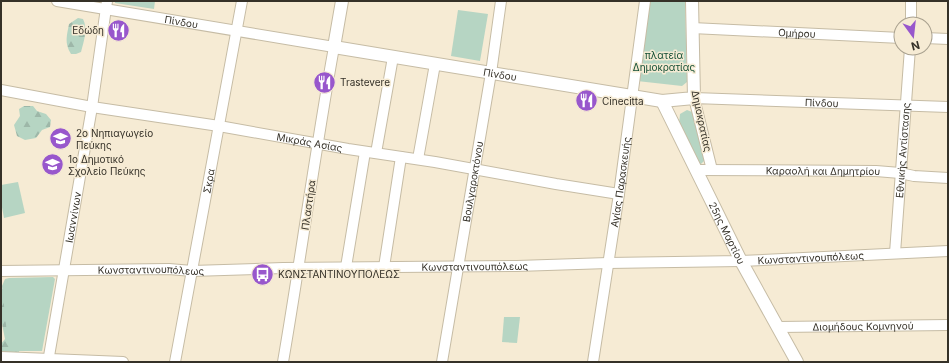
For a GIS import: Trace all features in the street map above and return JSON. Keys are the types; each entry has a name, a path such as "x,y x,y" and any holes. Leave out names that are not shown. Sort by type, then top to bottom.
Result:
{"street":[{"name":"Πίνδου","path":"56,1 107,5 334,47 662,101 694,98 948,107"},
{"name":"Σκρα","path":"175,362 242,1"},
{"path":"334,47 342,1"},
{"name":"Βουλγαροκτόνου","path":"442,362 491,73 501,1"},
{"name":"Αγίας Παρασκευής","path":"593,362 619,194 645,1"},
{"name":"Δημοκρατίας","path":"692,1 694,98 712,170"},
{"path":"911,1 911,16"},
{"name":"Ιωαννίνων","path":"48,361 65,271 92,108 107,5"},
{"name":"Ομήρου","path":"692,28 893,38"},
{"path":"933,38 948,39"},
{"name":"Πλαστήρα","path":"283,362 299,268 317,144 334,47"},
{"name":"Εθνικής Αντίστασης","path":"895,253 904,106 909,56"},
{"path":"376,154 393,57"},
{"path":"418,159 435,64"},
{"name":"Μικράς Ασίας","path":"1,90 92,108 219,126 376,154 474,168 556,184 619,194"},
{"name":"25ης Μαρτίου","path":"662,101 741,260 797,362"},
{"path":"346,267 365,152"},
{"path":"384,267 401,157"},
{"name":"Καραολή και Δημητρίου","path":"697,170 876,171 914,176 948,178"},
{"name":"Κωνσταντινουπόλεως","path":"1,269 65,271 192,271 346,267 517,266 741,260 948,251"},
{"name":"Διομήδους Κομνηνού","path":"779,327 948,325"},
{"path":"1,358 48,361 123,362"}],"green space":[{"path":"115,1 155,1 154,9 115,3"},
{"name":"πλατεία Δημοκρατίας","path":"648,1 685,1 687,82 682,86 637,81"},
{"path":"458,10 488,14 480,61 451,56"},
{"path":"78,18 83,19 85,27 84,39 81,52 71,54 67,46 67,32 69,24"},
{"path":"24,106 33,106 37,111 46,114 51,120 50,127 42,130 36,138 25,140 17,136 14,125 20,116 19,109"},
{"path":"687,110 692,112 705,160 701,164 699,164 679,124 680,114"},
{"path":"18,182 25,213 4,218 1,202 1,185"},
{"path":"53,277 55,279 42,351 12,351 8,344 2,286 5,279"},
{"path":"2,289 7,289 20,341 19,352 1,354 1,344 5,339 1,319"},
{"path":"504,317 520,317 517,343 502,342"}],"place":[{"name":"Εδώδη","path":"119,30"},
{"name":"Trastevere","path":"325,82"},
{"name":"Cinecitta","path":"586,101"},
{"name":"2ο Νηπιαγωγείο Πεύκης","path":"61,139"},
{"name":"1ο Δημοτικό Σχολείο Πεύκης","path":"53,165"},
{"name":"ΚΩΝΣΤΑΝΤΙΝΟΥΠΟΛΕΩΣ","path":"262,274"}]}
